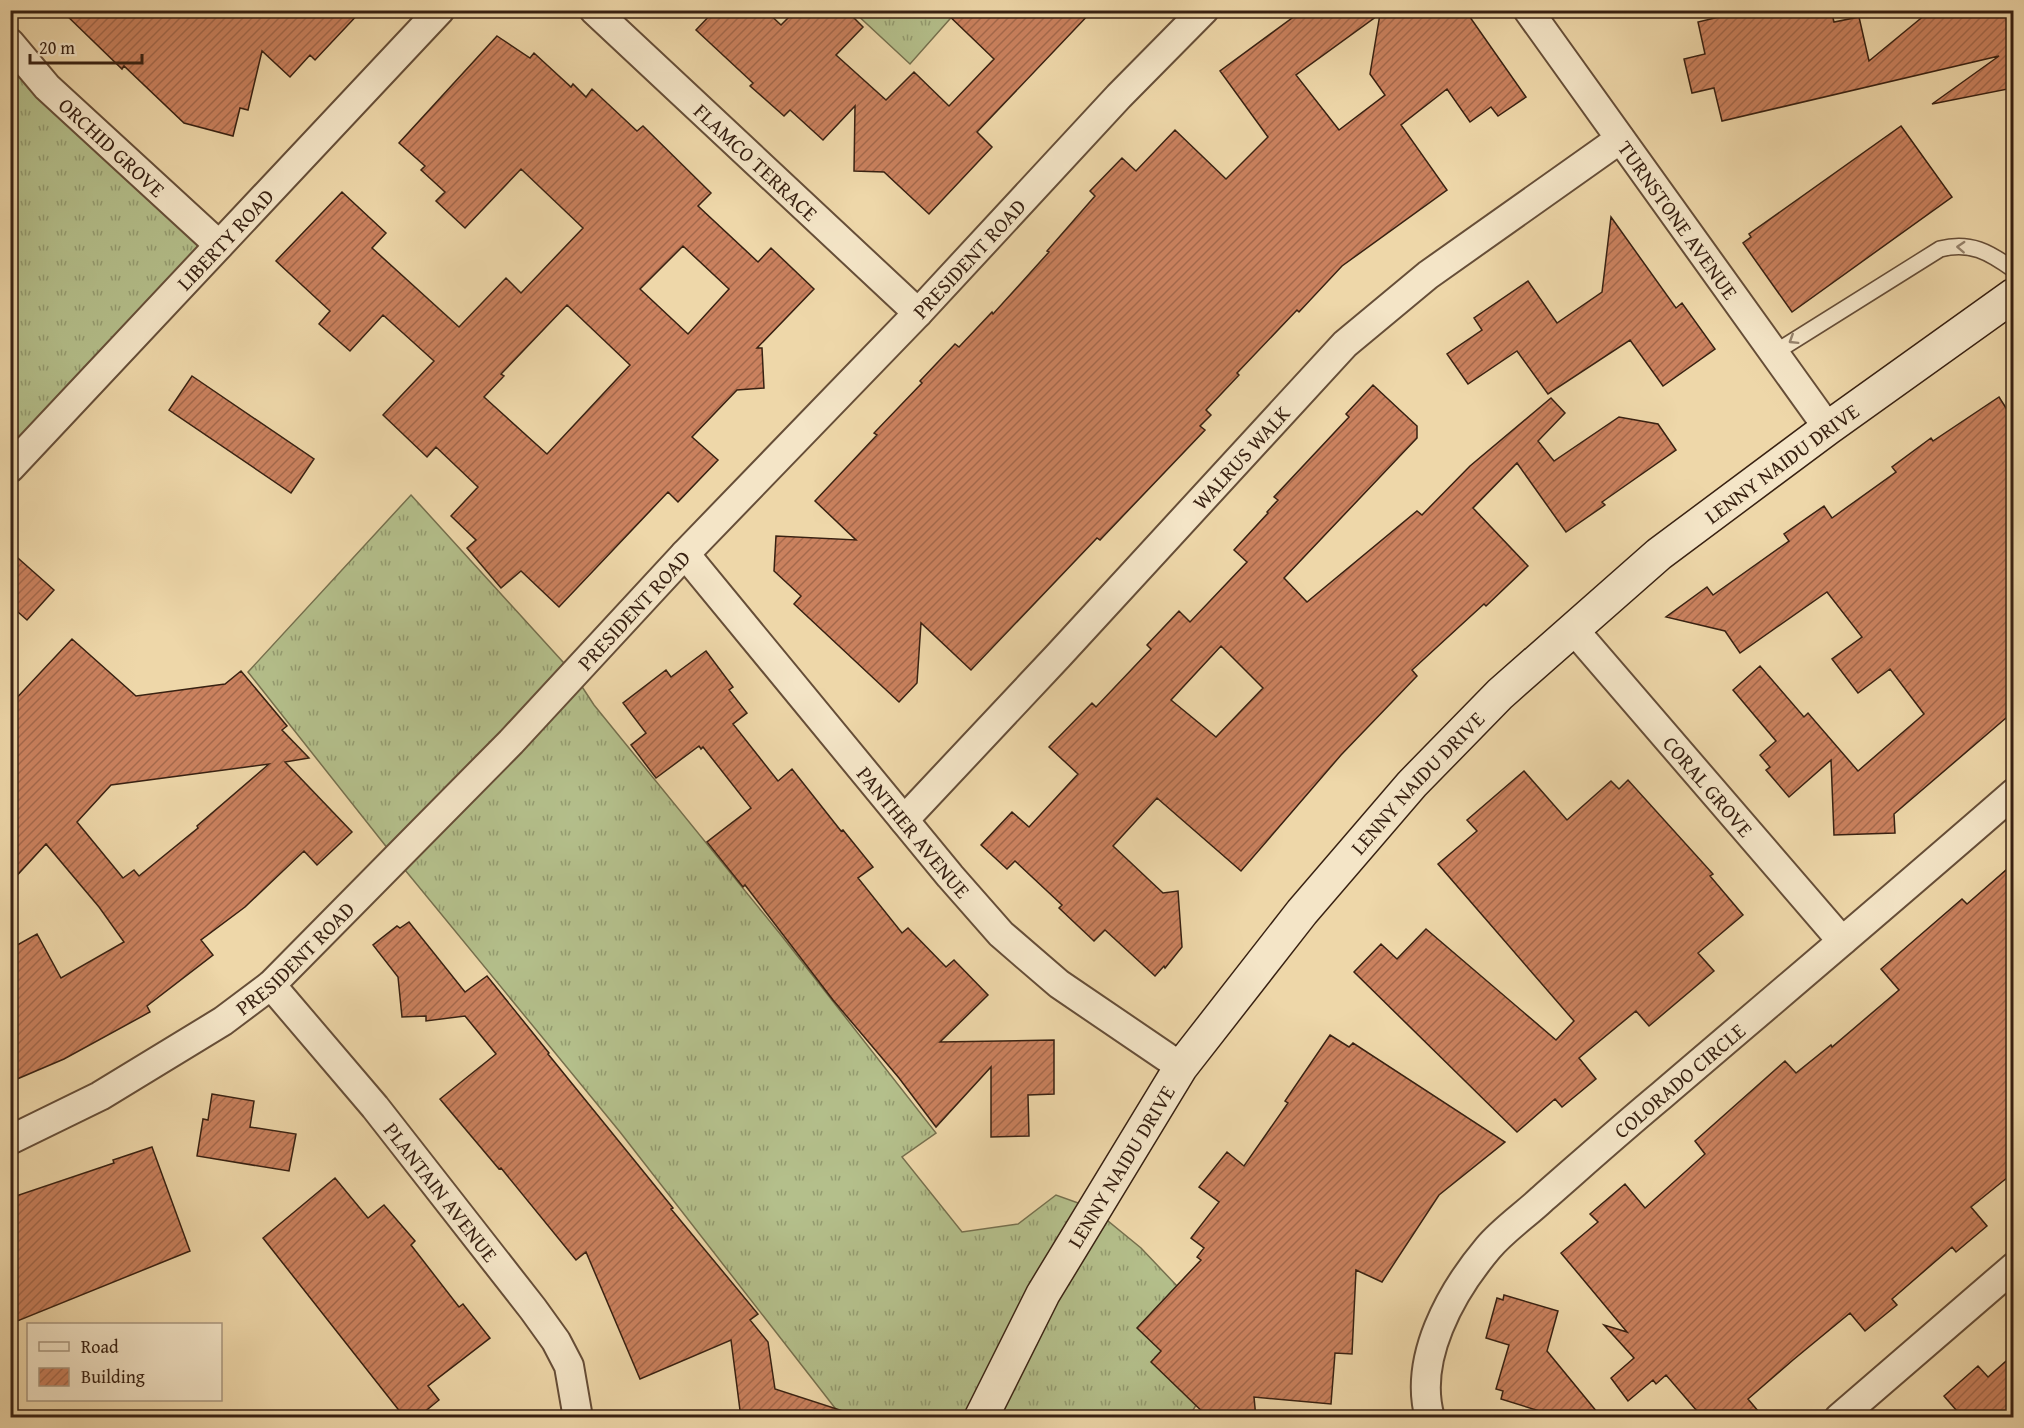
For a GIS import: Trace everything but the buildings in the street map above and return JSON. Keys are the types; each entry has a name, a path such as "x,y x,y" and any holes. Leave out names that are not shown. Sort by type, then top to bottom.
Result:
{"street":[{"name":"LIBERTY ROAD","path":"10,468 440,10"},
{"name":"FLAMCO TERRACE","path":"594,10 918,313"},
{"name":"PRESIDENT ROAD","path":"10,1140 100,1096 223,1021 271,985 511,742 685,554 918,313 1119,96 1204,10"},
{"name":"TURNSTONE AVENUE","path":"1528,10 1828,428"},
{"name":"ORCHID GROVE","path":"10,43 46,87 219,245"},
{"name":"WALRUS WALK","path":"904,820 1345,344 1428,275 1620,139"},
{"name":"LENNY NAIDU DRIVE","path":"981,1418 1043,1294 1181,1068 1302,912 1412,784 1500,694 1659,554 1828,428 2013,295"},
{"name":"PANTHER AVENUE","path":"685,554 964,893 1001,934 1059,984 1181,1068"},
{"name":"CORAL GROVE","path":"1574,630 1842,941"},
{"name":"COLORADO CIRCLE","path":"1430,1418 1425,1386 1440,1323 1456,1294 1489,1247 1611,1138 2013,794"},
{"name":"PLANTAIN AVENUE","path":"271,985 375,1107 556,1341 569,1366 578,1418"},
{"path":"1839,1418 2013,1267"}],"lane":[{"path":"1774,352 1940,249 1956,245 1984,251 2013,270"}],"green space":[{"path":"853,11 957,11 910,64"},
{"path":"10,45 219,247 27,454 10,438"},
{"path":"411,495 573,673 594,705 781,935 936,1133 902,1157 962,1232 1018,1224 1056,1195 1092,1208 1141,1248 1232,1344 1189,1417 842,1417 620,1132 396,859 248,672"}]}
